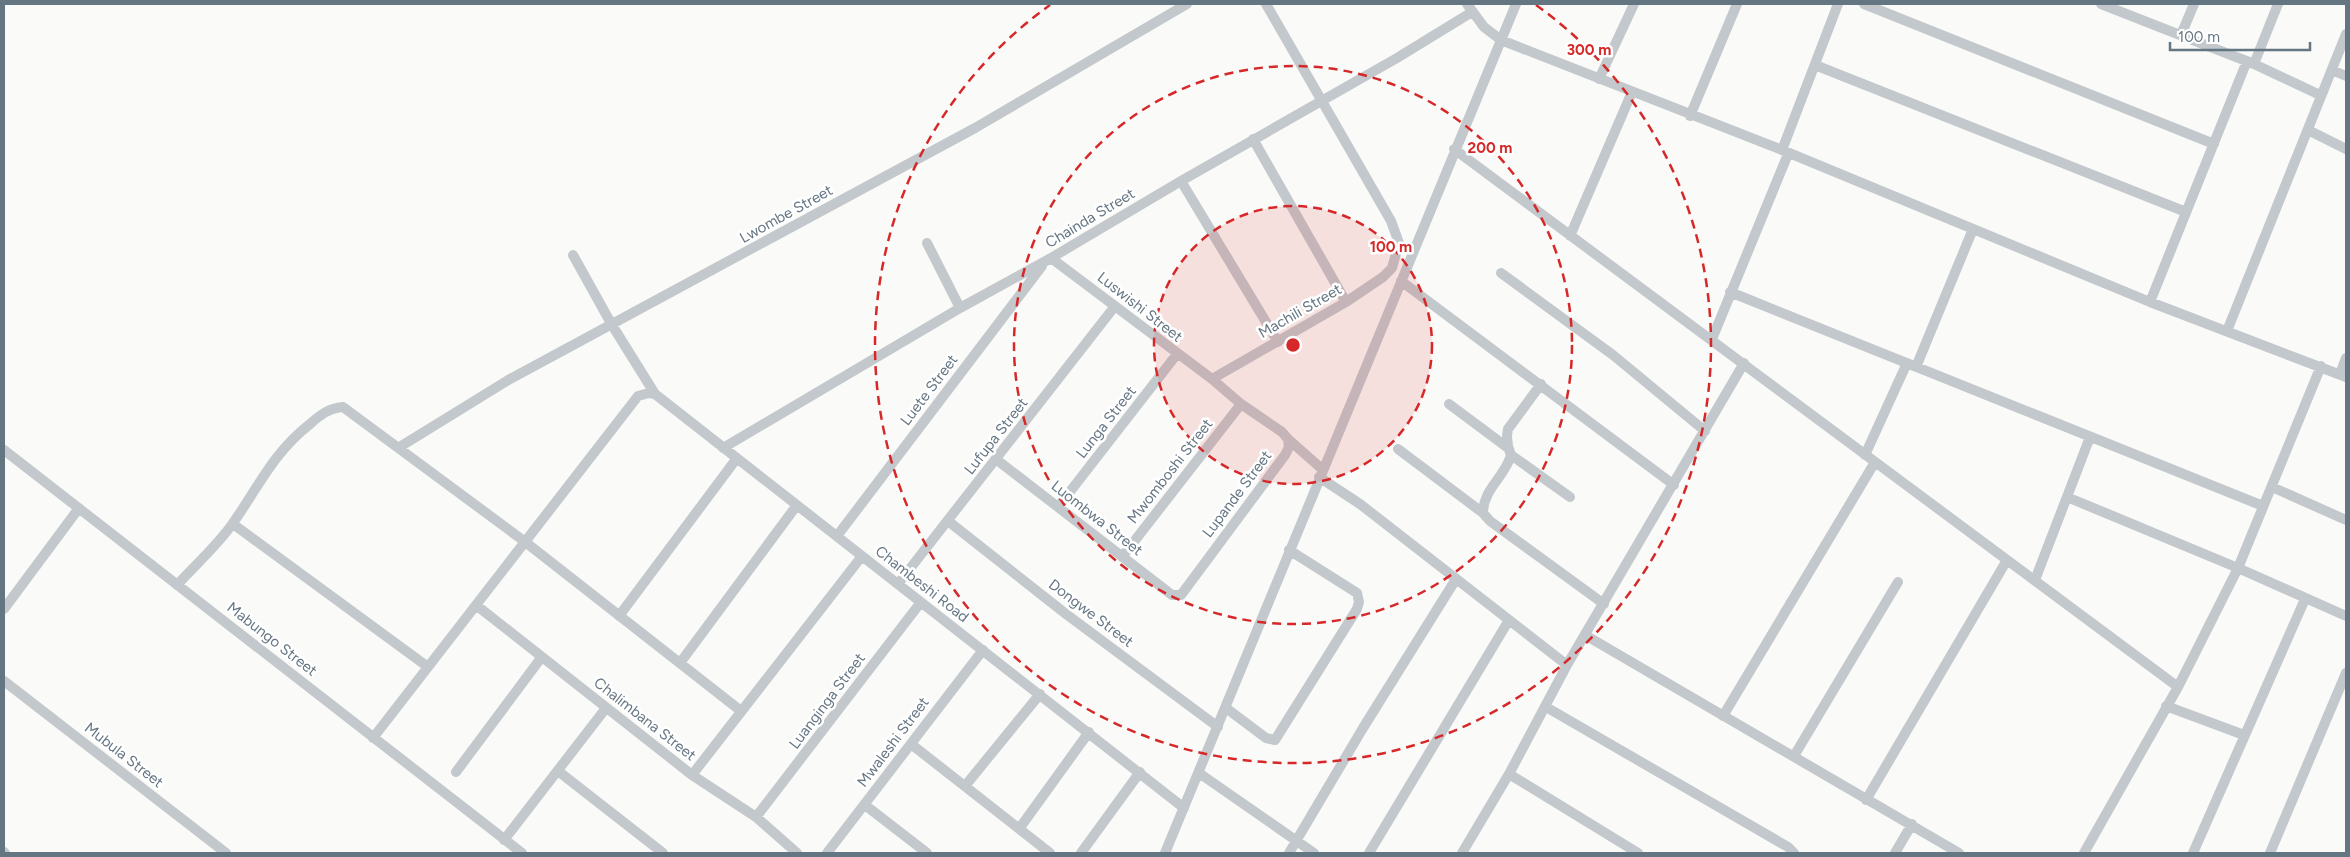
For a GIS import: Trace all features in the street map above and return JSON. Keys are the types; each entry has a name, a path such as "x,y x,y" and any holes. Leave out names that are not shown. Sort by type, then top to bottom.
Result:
{"street":[{"name":"Lwombe Street","path":"398,448 510,380 975,128 1187,4"},
{"path":"1266,4 1390,222 1399,243 1393,264 1403,278 1674,484"},
{"path":"1168,852 1184,808 1289,550 1403,278 1454,149 1516,4"},
{"path":"1598,79 1634,4"},
{"path":"1690,116 1737,4"},
{"path":"1712,339 1784,152 1838,4"},
{"path":"1864,4 2214,144"},
{"path":"2101,4 2250,62 2320,95"},
{"path":"2181,35 2194,4"},
{"path":"2150,302 2214,144 2278,4"},
{"path":"1470,8 1484,27 1501,40 1784,152 2150,302 2343,375 2346,358"},
{"name":"Chainda Street","path":"723,448 960,308 1048,260 1320,100 1397,58 1470,8"},
{"path":"2227,331 2346,34"},
{"path":"1814,66 2186,212"},
{"path":"2332,70 2346,76"},
{"path":"1570,236 1632,92"},
{"path":"2308,130 2346,149"},
{"path":"1253,139 1346,302"},
{"path":"1454,149 2178,687"},
{"path":"1181,181 1278,342"},
{"path":"1865,455 1912,365 1973,229"},
{"path":"927,243 960,308"},
{"name":"Chambeshi Road","path":"573,255 612,325 655,394 1184,808"},
{"name":"Luswishi Street","path":"1048,260 1116,306 1212,379"},
{"name":"Luete Street","path":"837,536 1048,260"},
{"name":"Machili Street","path":"1212,379 1346,302 1383,278 1393,264"},
{"path":"1501,272 1613,355 1705,430"},
{"path":"1730,292 2263,506"},
{"name":"Lufupa Street","path":"898,584 1116,306"},
{"name":"Lunga Street","path":"1058,507 1178,354"},
{"path":"1462,853 1509,774 1567,665 1744,363"},
{"path":"2084,853 2178,687 2238,568 2320,366"},
{"path":"1212,379 1241,404 1282,432 1321,473 1567,665"},
{"path":"1483,513 1483,503 1486,495 1509,464 1510,451 1506,436 1508,428 1541,384"},
{"path":"374,738 524,541 638,396 649,393 655,394"},
{"name":"Mwomboshi Street","path":"1122,557 1241,404"},
{"path":"1449,404 1570,497"},
{"path":"177,585 232,524 285,445 322,413 333,408 348,409 524,541 741,711"},
{"path":"2035,580 2090,436"},
{"name":"Lupande Street","path":"1181,596 1285,455 1289,447 1288,439"},
{"path":"1398,449 1483,513 1490,521 1604,604"},
{"name":"Mabungo Street","path":"4,450 522,853"},
{"path":"619,616 737,458"},
{"name":"Luombwa Street","path":"997,460 1172,596 1181,596"},
{"path":"1723,716 1875,462"},
{"path":"2272,486 2346,520"},
{"path":"2067,498 2238,568 2346,616"},
{"path":"680,663 797,505"},
{"path":"4,609 79,508"},
{"name":"Dongwe Street","path":"948,521 1066,614 1218,727"},
{"path":"232,524 428,667"},
{"path":"1226,708 1266,738 1275,740 1357,609 1359,602 1358,593 1289,550"},
{"path":"692,775 862,556"},
{"path":"1866,800 2007,560"},
{"path":"1289,853 1295,840 1456,579"},
{"path":"1794,756 1898,582"},
{"path":"2193,853 2305,598"},
{"name":"Luanginga Street","path":"756,818 921,602"},
{"name":"Chalimbana Street","path":"476,605 692,775 756,818 797,853"},
{"path":"1369,853 1509,620"},
{"path":"1585,635 1959,853"},
{"name":"Mwaleshi Street","path":"828,853 983,650"},
{"path":"456,772 541,658"},
{"path":"2270,853 2346,673"},
{"name":"Mubula Street","path":"4,681 226,853"},
{"path":"965,786 1040,694"},
{"path":"2166,706 2244,735"},
{"path":"1546,707 1788,847 1794,853"},
{"path":"504,840 606,708"},
{"path":"1019,829 1089,732"},
{"path":"911,744 1050,853"},
{"path":"558,771 663,853"},
{"path":"1081,853 1140,772"},
{"path":"1199,773 1314,853"},
{"path":"1509,774 1638,853"},
{"path":"865,804 927,853"},
{"path":"1895,853 1912,824"}]}
